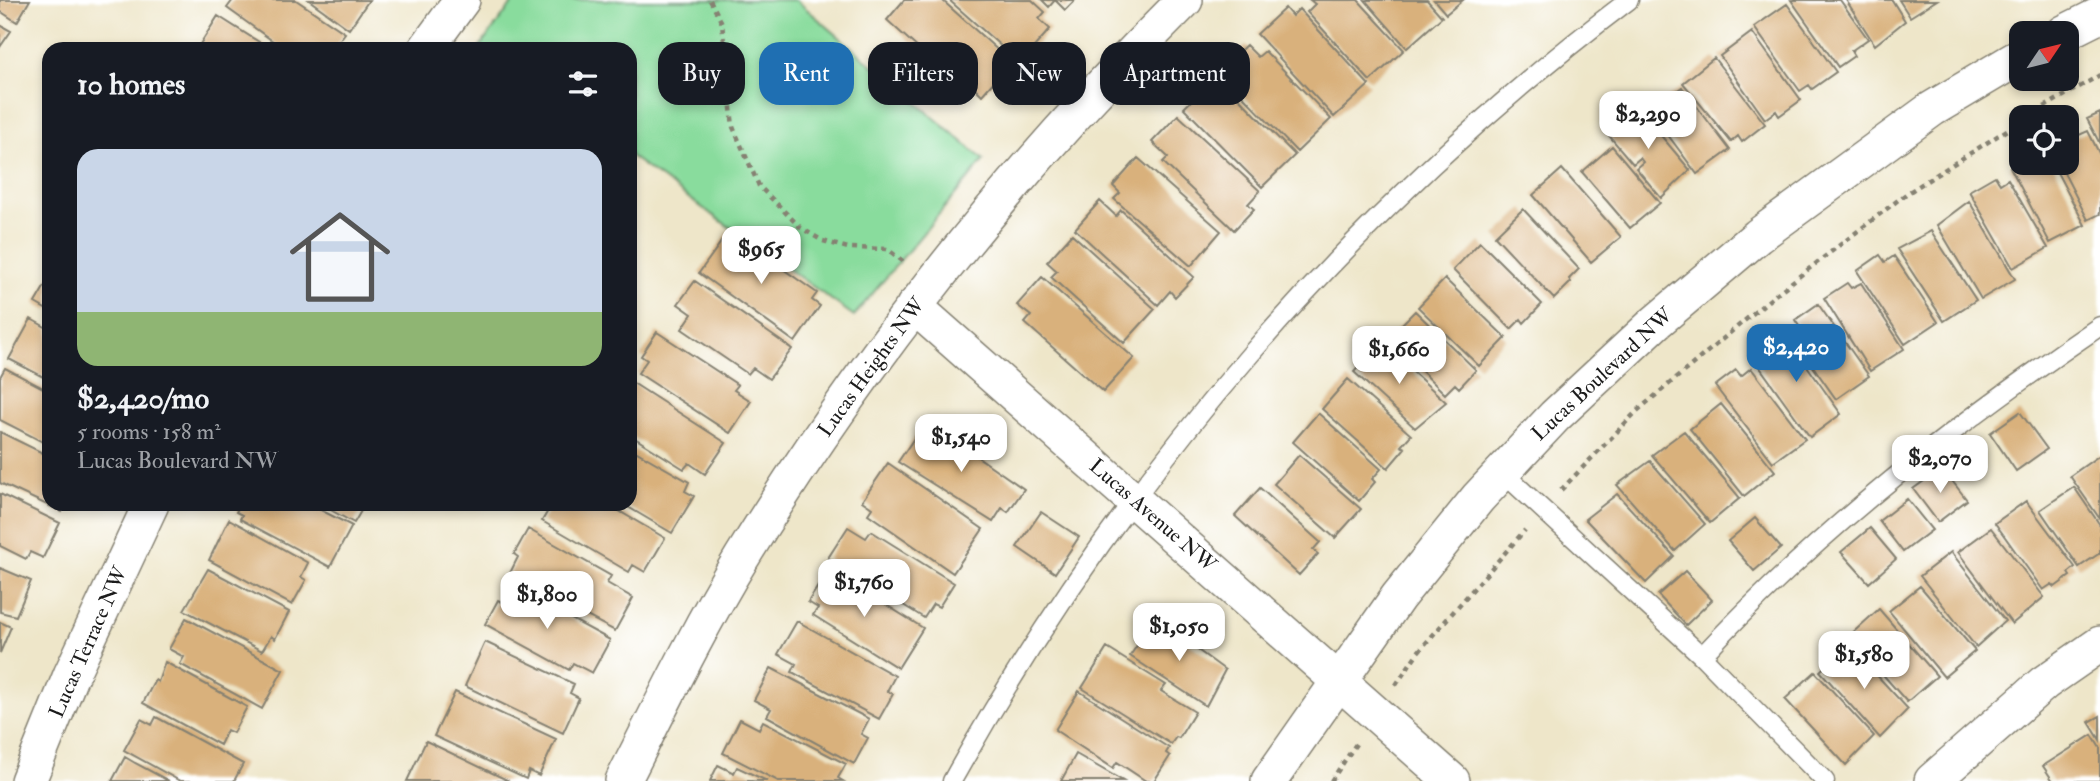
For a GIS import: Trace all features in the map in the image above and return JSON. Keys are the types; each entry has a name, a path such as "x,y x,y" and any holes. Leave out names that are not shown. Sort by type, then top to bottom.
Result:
{"street":[{"path":"430,42 462,0"},
{"name":"Lucas Heights NW","path":"623,781 741,559 868,368 923,294 1042,150 1116,68 1185,0"},
{"path":"2079,26 2100,15"},
{"name":"Lucas Boulevard NW","path":"1269,781 1398,597 1502,472 1555,416 1655,323 1758,236 1932,109 2009,63"},
{"name":"Lucas Avenue NW","path":"923,294 1135,499 1452,781"},
{"name":"Lucas Terrace NW","path":"29,781 71,675 148,511"},
{"path":"1931,781 2044,683 2100,644"}],"lane":[{"path":"952,781 993,709 1097,550 1183,434 1306,289 1433,162 1546,62 1629,0"},
{"path":"1702,656 1751,604 1877,490 2014,385 2100,326"},
{"path":"1502,472 1702,656 1825,781"}],"path":[{"path":"710,0 722,23 733,127 759,186 801,228 823,241 848,248 887,249 923,294"},
{"path":"2048,105 2100,75"},
{"path":"1331,781 1418,652 1542,510 1637,411 1775,295 1906,194 2009,129"}],"green space":[{"path":"515,0 796,0 845,42 759,42 759,105 854,105 854,49 868,61 868,105 919,105 984,160 854,316 637,161 637,42 484,42"}],"building":[{"path":"0,0 30,0 17,22 0,11"},
{"path":"233,0 296,0 345,33 338,42 274,42 227,8"},
{"path":"309,0 369,0 349,29"},
{"path":"904,0 942,0 992,45 992,84 982,95 978,91 978,42 911,42 887,20"},
{"path":"949,0 1032,0 1045,12 1039,19 1050,29 1039,42 996,42"},
{"path":"1042,0 1055,0 1049,7"},
{"path":"1055,0 1075,0 1065,10"},
{"path":"1310,0 1358,0 1404,50 1370,81 1307,12 1315,4"},
{"path":"1365,0 1427,0 1442,17 1407,48"},
{"path":"1434,0 1463,0 1446,14"},
{"path":"1791,0 1840,0 1868,39 1851,51 1854,56 1838,67"},
{"path":"1846,0 1892,0 1905,21 1875,45"},
{"path":"1899,0 1937,0 1910,17"},
{"path":"1787,4 1836,72 1812,89 1809,85 1800,91 1754,27"},
{"path":"1285,8 1292,16 1299,9 1369,85 1334,117 1257,34"},
{"path":"218,16 259,42 201,42"},
{"path":"0,25 11,31 0,47"},
{"path":"1752,32 1801,100 1779,116 1776,111 1765,119 1720,56"},
{"path":"1250,49 1258,57 1265,51 1331,119 1297,152 1250,103"},
{"path":"1714,58 1765,124 1742,142 1738,136 1731,142 1683,83"},
{"path":"1682,87 1730,150 1697,174 1650,111"},
{"path":"1187,105 1246,105 1295,155 1262,187 1184,108"},
{"path":"1636,106 1690,170 1661,198 1636,168 1643,162 1640,158 1633,164 1605,131"},
{"path":"2100,113 2100,144 2087,119"},
{"path":"1178,115 1260,191 1248,204 1254,209 1234,230 1163,162 1168,157 1152,142"},
{"path":"2088,131 2100,155 2100,214 2088,220 2065,175 2079,175 2079,135"},
{"path":"1612,146 1660,203 1630,228 1582,172"},
{"path":"1138,158 1221,231 1191,266 1114,199 1120,193 1113,186"},
{"path":"1562,169 1621,237 1591,262 1533,195"},
{"path":"2014,175 2058,175 2085,225 2050,243"},
{"path":"1995,176 2000,184 2008,179 2048,248 2013,268 1969,191"},
{"path":"1100,201 1116,216 1121,210 1194,277 1175,297 1170,291 1158,305 1075,229"},
{"path":"1969,201 2015,279 1981,299 1937,225"},
{"path":"1523,209 1579,269 1569,279 1571,282 1554,299 1495,236"},
{"path":"729,231 817,293 812,300 820,306 795,342 699,273"},
{"path":"1931,231 1976,300 1944,321 1897,249"},
{"path":"1072,234 1155,309 1124,343 1051,277 1057,271 1047,262"},
{"path":"1480,242 1542,304 1524,323 1521,319 1511,329 1453,270"},
{"path":"1880,255 1885,262 1894,256 1938,322 1905,344 1857,271"},
{"path":"1042,277 1134,358 1103,392 1025,323 1031,316 1017,305"},
{"path":"1445,279 1506,338 1479,366 1418,307"},
{"path":"695,281 792,349 769,379 753,368 748,374 682,329 692,314 678,304"},
{"path":"1847,283 1851,288 1861,283 1904,349 1870,371 1824,298"},
{"path":"42,291 42,307 35,303"},
{"path":"1818,304 1869,376 1836,399 1791,335 1801,329 1795,320"},
{"path":"1415,311 1476,370 1459,388 1455,384 1445,394 1388,338"},
{"path":"31,319 42,325 42,376 9,359"},
{"path":"657,332 738,385 734,390 751,401 730,433 638,373 647,360 641,356"},
{"path":"1783,332 1841,414 1810,437 1751,355"},
{"path":"1381,343 1446,402 1415,428 1354,372"},
{"path":"5,368 42,387 42,441 0,420 0,377"},
{"path":"1751,368 1805,439 1773,462 1715,386 1736,370 1741,376"},
{"path":"1348,379 1411,435 1401,446 1405,448 1388,468 1322,409"},
{"path":"637,386 726,443 705,474 689,463 684,469 637,439"},
{"path":"1721,404 1775,471 1744,496 1690,429"},
{"path":"2020,412 2047,449 2016,471 1990,433"},
{"path":"1318,413 1381,469 1372,479 1375,482 1359,501 1293,442"},
{"path":"921,428 938,440 943,433 1024,489 1008,512 1002,508 993,522 898,462"},
{"path":"1684,431 1740,498 1710,523 1652,455"},
{"path":"0,432 42,453 42,503 0,483"},
{"path":"637,452 689,482 685,491 694,496 672,533 635,511 637,511"},
{"path":"1299,455 1361,509 1335,538 1274,484"},
{"path":"2100,455 2100,519 2070,476"},
{"path":"1650,461 1705,524 1675,551 1617,485"},
{"path":"888,463 983,529 953,573 868,514 872,508 862,501"},
{"path":"1942,468 1967,500 1938,522 1913,489"},
{"path":"2074,487 2100,525 2100,553 2079,567 2040,510"},
{"path":"1260,488 1320,542 1313,550 1318,554 1299,575 1235,516"},
{"path":"0,494 60,523 43,558 30,552 26,559 0,546"},
{"path":"1617,494 1674,556 1646,583 1585,519"},
{"path":"1907,499 1932,530 1903,552 1879,521"},
{"path":"2026,501 2075,567 2068,573 2070,576 2055,587 2052,584 2043,590 1995,523"},
{"path":"323,511 352,526 330,567 240,519 242,515 236,512"},
{"path":"333,511 361,511 354,523"},
{"path":"548,511 619,511 665,538 645,572 633,565 629,572 542,521"},
{"path":"1041,512 1079,537 1055,573 1017,547"},
{"path":"1755,518 1781,548 1754,571 1728,541"},
{"path":"229,519 308,563 301,577 306,580 292,605 209,560"},
{"path":"848,527 866,538 871,531 954,583 939,607 933,604 924,618 828,558"},
{"path":"1870,528 1896,559 1869,583 1841,552"},
{"path":"1991,528 2044,597 2012,624 1958,552"},
{"path":"528,529 611,576 607,583 633,598 615,631 509,575 518,557 514,554"},
{"path":"1951,552 2005,621 1976,647 1920,576"},
{"path":"0,568 31,581 16,616 0,612"},
{"path":"208,569 289,612 275,639 271,636 262,651 184,610"},
{"path":"829,569 923,628 898,668 813,615 818,608 808,602"},
{"path":"1685,571 1712,600 1686,625 1658,595"},
{"path":"511,586 610,640 592,673 573,663 569,670 485,624 498,600 502,602"},
{"path":"1920,586 1975,651 1944,677 1889,611"},
{"path":"1879,609 1937,676 1907,702 1849,636"},
{"path":"186,618 283,670 262,709 180,664 184,657 169,649"},
{"path":"797,621 895,676 887,691 893,694 879,719 792,672 796,664 778,654"},
{"path":"0,622 11,627 0,653"},
{"path":"1152,623 1171,635 1173,632 1225,670 1206,706 1130,656"},
{"path":"485,642 574,684 570,693 579,698 563,733 465,686"},
{"path":"1849,645 1908,709 1880,738 1820,671"},
{"path":"1107,648 1166,685 1161,691 1195,712 1179,738 1176,737 1171,744 1082,688"},
{"path":"165,662 247,707 233,733 227,730 220,745 143,703 155,680 158,682"},
{"path":"771,668 869,719 861,734 868,738 854,764 767,716 771,709 754,700"},
{"path":"1815,672 1874,736 1846,765 1785,699"},
{"path":"1079,691 1169,748 1166,753 1170,756 1154,781 1146,781 1117,762 1113,768 1055,730"},
{"path":"455,692 556,739 539,776 529,771 526,779 434,736"},
{"path":"2100,716 2100,740 2089,722"},
{"path":"156,717 243,764 234,781 180,781 124,750 141,719 152,725"},
{"path":"740,719 759,729 763,721 846,764 838,778 843,781 778,781 723,753"},
{"path":"2092,735 2100,748 2100,781 2053,781 2043,766"},
{"path":"426,741 509,781 407,781"},
{"path":"1076,754 1123,781 1061,781"},
{"path":"125,757 135,763 169,781 112,781"},
{"path":"718,765 734,773 737,767 767,781 710,781"}]}
